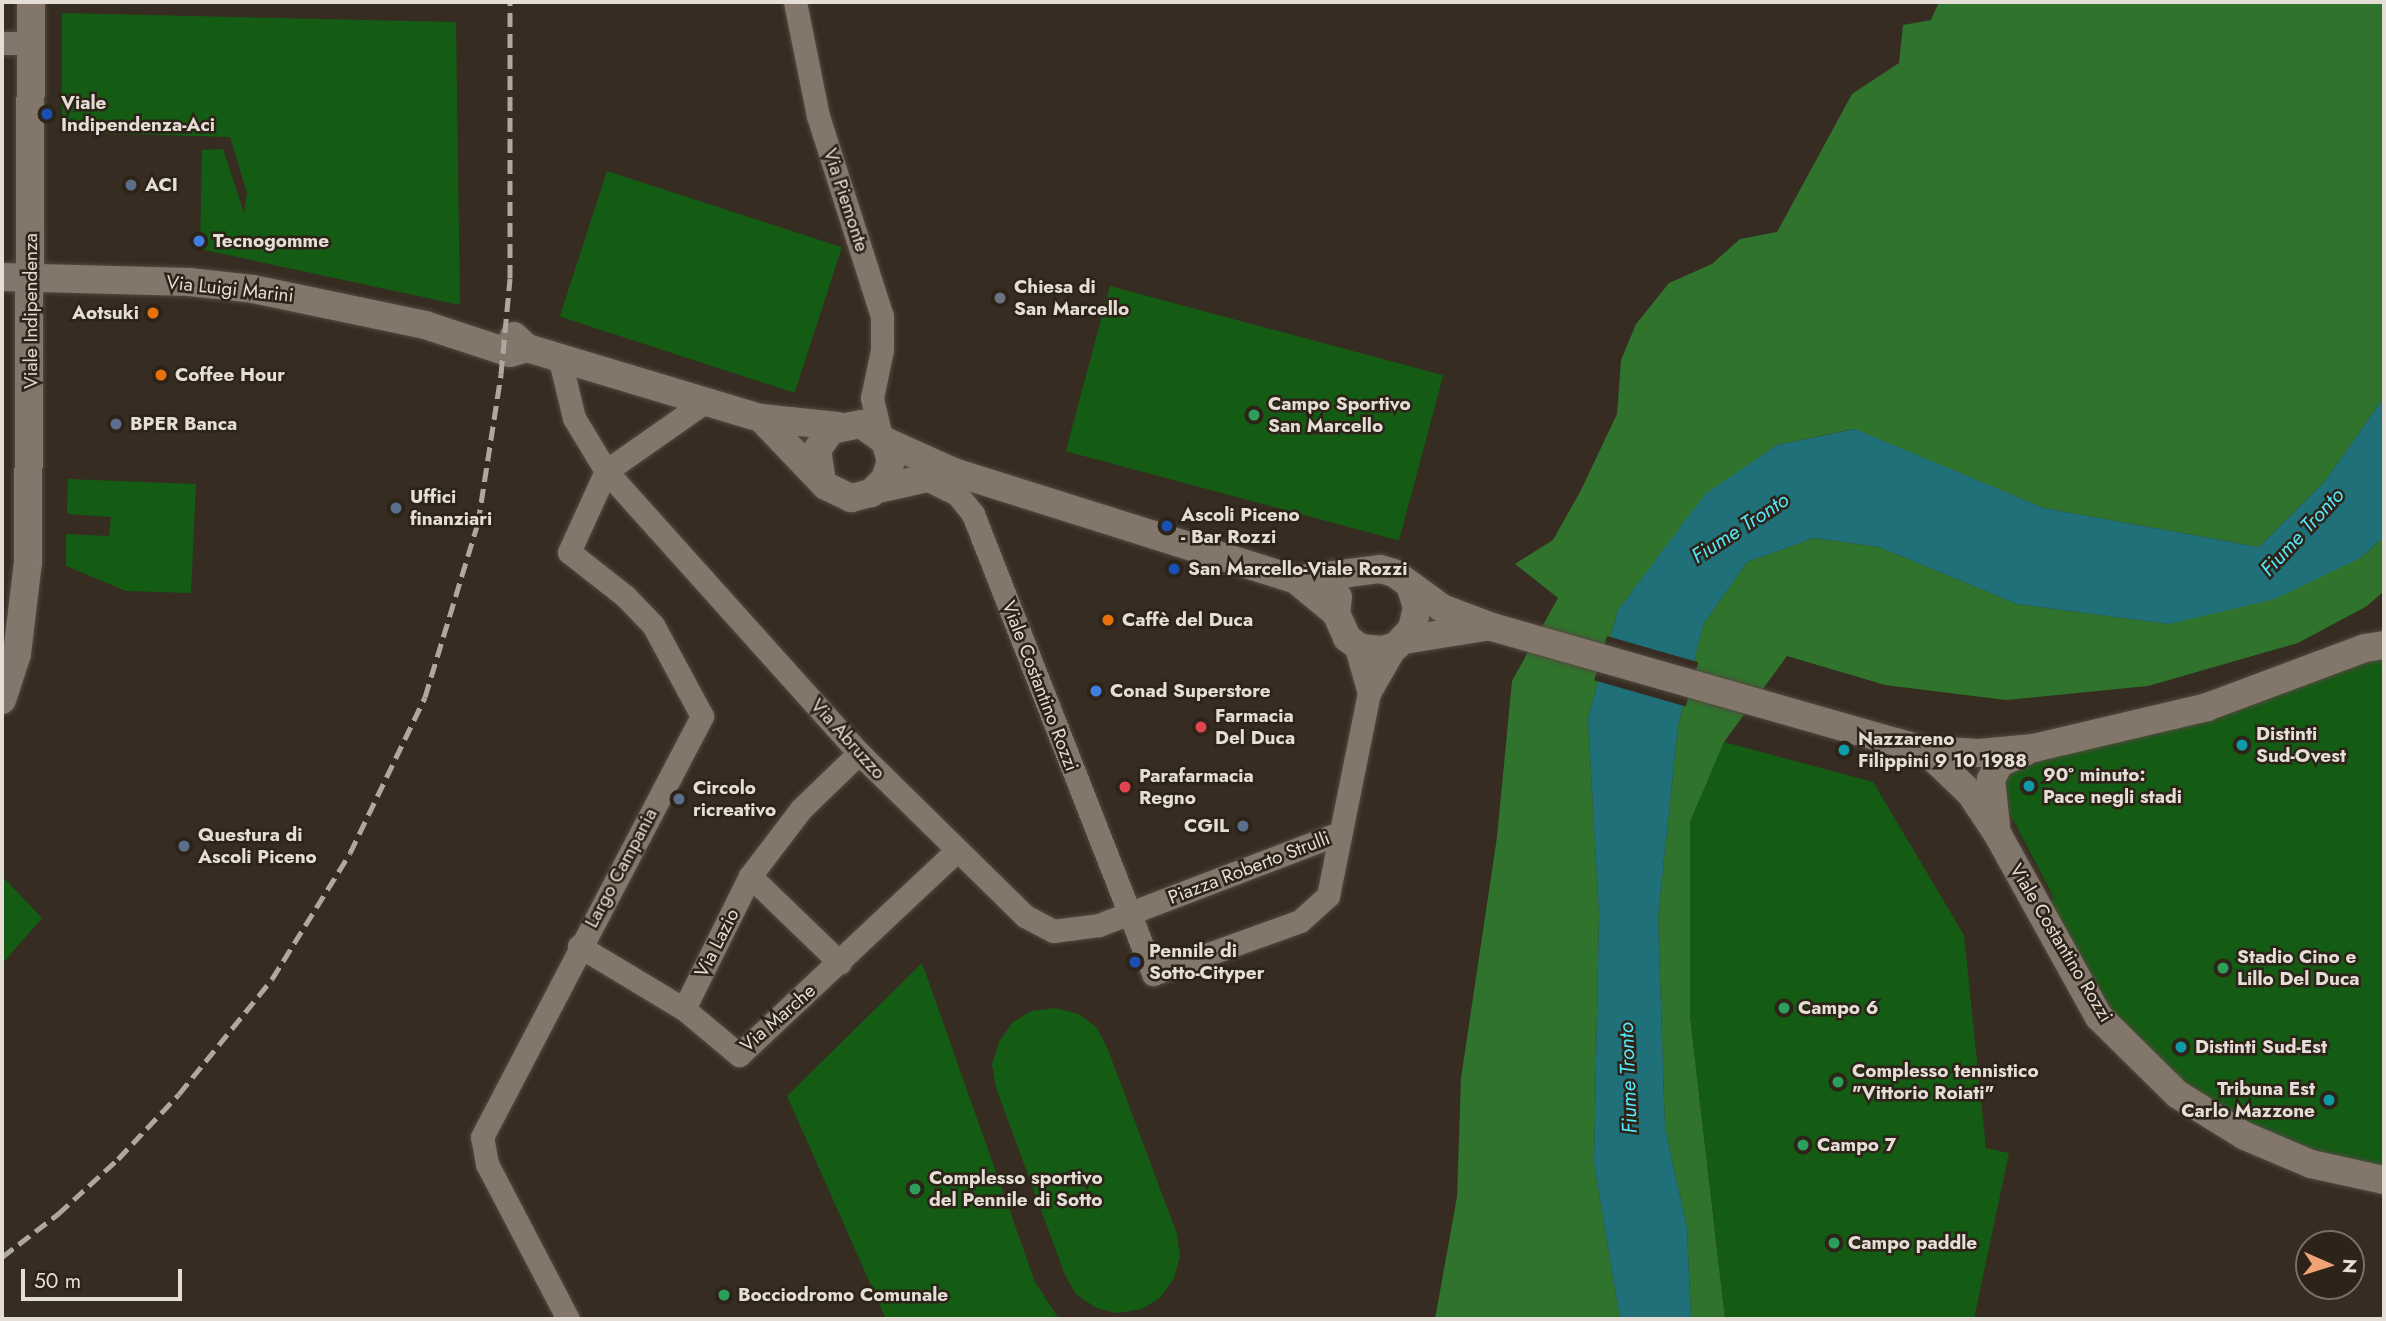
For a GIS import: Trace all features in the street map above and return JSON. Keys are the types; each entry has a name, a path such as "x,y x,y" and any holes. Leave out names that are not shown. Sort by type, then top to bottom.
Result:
{"street":[{"name":"Viale Indipendenza","path":"2,700 22,620 29,562 32,277 30,2"},
{"name":"Via Piemonte","path":"795,2 818,116 882,316 882,350 872,398 882,437"},
{"path":"2,43 31,43"},
{"name":"Via Luigi Marini","path":"2,277 253,289 425,325 514,336 527,348"},
{"name":"Viale Costantino Rozzi","path":"527,348 761,418 861,424 954,472 1296,580 1336,613 1342,632 1354,644 1369,693"},
{"name":"Via Abruzzo","path":"559,356 574,418 606,471 859,753 956,851 1025,916 1053,931 1099,925 1129,913"},
{"path":"822,481 817,450 872,398"},
{"path":"606,471 706,401"},
{"name":"Viale Costantino Rozzi","path":"761,418 838,495 851,498 878,489 954,472"},
{"path":"878,489 889,471 882,437"},
{"name":"Largo Campania","path":"568,1319 487,1164 482,1137 579,946 702,716 653,625 625,596 569,552 606,471"},
{"name":"Viale Costantino Rozzi","path":"926,479 957,494 973,514 1129,913"},
{"name":"Viale Costantino Rozzi","path":"1296,580 1358,574 1380,569 1442,608 1492,627 1920,748 1979,753 2034,748 2207,707 2365,648 2384,645"},
{"path":"1336,613 1341,590 1358,574"},
{"name":"Viale Costantino Rozzi","path":"1340,833 1369,693 1416,615 1409,586"},
{"name":"Viale Costantino Rozzi","path":"1354,644 1375,650 1492,627"},
{"name":"Viale Costantino Rozzi","path":"1920,748 1971,794 1998,835 2099,1017 2177,1094 2245,1136 2311,1164 2384,1180"},
{"name":"Viale Costantino Rozzi","path":"1998,835 1991,779 2000,763 2034,748"},
{"name":"Via Lazio","path":"684,1009 750,876 801,809 859,753"},
{"name":"Piazza Roberto Strulli","path":"1340,833 1328,896 1300,921 1153,974 1129,913 1340,833"},
{"name":"Via Marche","path":"579,946 684,1009 739,1055 840,963 956,851"},
{"path":"750,876 840,963"}],"green space":[{"path":"1939,2 2384,2 2384,397 2325,481 2259,547 2044,508 1854,429 1777,445 1706,494 1618,610 1588,718 1599,914 1594,1163 1620,1319 1435,1319 1457,1197 1461,1078 1497,837 1512,681 1558,598 1515,564 1553,540 1581,490 1617,414 1621,360 1636,324 1669,283 1712,264 1740,239 1777,232 1852,94 1899,63 1903,25 1931,20"},
{"path":"62,13 456,22 460,305 200,249 202,150 223,149 244,213 247,193 230,137 62,132"},
{"path":"607,171 842,247 795,393 560,317"},
{"name":"Campo Sportivo San Marcello","path":"1110,286 1443,375 1399,540 1066,451"},
{"path":"68,479 196,484 191,593 126,591 66,566 66,534 109,536 111,517 67,514"},
{"path":"2384,537 2384,591 2367,606 2298,643 2148,686 2006,700 1885,685 1787,656 1724,742 1690,822 1690,1016 1725,1319 1691,1319 1687,1228 1665,1128 1658,917 1678,726 1703,625 1747,562 1814,538 1879,547 2017,604 2169,624 2360,558"},
{"name":"Stadio Cino e Lillo Del Duca","path":"2384,655 2384,1194 2306,1173 2173,1100 2033,912 2054,898 2010,814 2005,794 2007,776 2017,765"},
{"name":"Complesso tennistico \"Vittorio Roiati\"","path":"1724,742 1873,782 1964,935 1986,1148 2009,1153 1974,1319 1725,1319 1690,1015 1690,822"},
{"path":"2,876 42,918 2,964"},
{"name":"Complesso sportivo del Pennile di Sotto","path":"922,963 1035,1282 1059,1319 886,1319 787,1096"},
{"path":"1055,1008 1079,1014 1096,1027 1107,1047 1177,1234 1180,1257 1174,1278 1160,1298 1142,1309 1117,1313 1096,1308 1076,1294 1065,1275 996,1088 992,1064 999,1042 1012,1023 1031,1011"}],"water":[{"name":"Fiume Tronto","path":"2384,397 2384,537 2360,558 2275,599 2169,624 2017,604 1879,547 1814,538 1747,562 1703,625 1678,726 1658,917 1665,1128 1687,1228 1691,1319 1620,1319 1594,1163 1599,914 1588,718 1618,610 1705,494 1777,445 1855,429 2044,508 2259,547 2325,481"}],"pier":[{"path":"1607,636 1698,662 1686,706 1594,680"}],"railway":[{"path":"2,1257 58,1214 118,1159 179,1094 272,979 350,853 425,697 478,523 501,374 510,278 510,2"}],"place":[{"name":"Viale Indipendenza-Aci","path":"47,114"},
{"name":"ACI","path":"131,185"},
{"name":"Tecnogomme","path":"199,241"},
{"name":"Chiesa di San Marcello","path":"1000,298"},
{"name":"Aotsuki","path":"153,313"},
{"name":"Coffee Hour","path":"161,375"},
{"name":"Campo Sportivo San Marcello","path":"1254,415"},
{"name":"BPER Banca","path":"116,424"},
{"name":"Uffici finanziari","path":"396,508"},
{"name":"Ascoli Piceno - Bar Rozzi","path":"1167,526"},
{"name":"San Marcello-Viale Rozzi","path":"1174,569"},
{"name":"Caffè del Duca","path":"1108,620"},
{"name":"Conad Superstore","path":"1096,691"},
{"name":"Farmacia Del Duca","path":"1201,727"},
{"name":"Distinti Sud-Ovest","path":"2242,745"},
{"name":"Nazzareno Filippini 9 10 1988","path":"1844,750"},
{"name":"90° minuto: Pace negli stadi","path":"2029,786"},
{"name":"Parafarmacia Regno","path":"1125,787"},
{"name":"Circolo ricreativo","path":"679,799"},
{"name":"CGIL","path":"1243,826"},
{"name":"Questura di Ascoli Piceno","path":"184,846"},
{"name":"Pennile di Sotto-Cityper","path":"1135,962"},
{"name":"Stadio Cino e Lillo Del Duca","path":"2223,968"},
{"name":"Campo 6","path":"1784,1008"},
{"name":"Distinti Sud-Est","path":"2181,1047"},
{"name":"Complesso tennistico \"Vittorio Roiati\"","path":"1838,1082"},
{"name":"Tribuna Est Carlo Mazzone","path":"2329,1100"},
{"name":"Campo 7","path":"1803,1145"},
{"name":"Complesso sportivo del Pennile di Sotto","path":"915,1189"},
{"name":"Campo paddle","path":"1834,1243"},
{"name":"Bocciodromo Comunale","path":"724,1295"}]}
